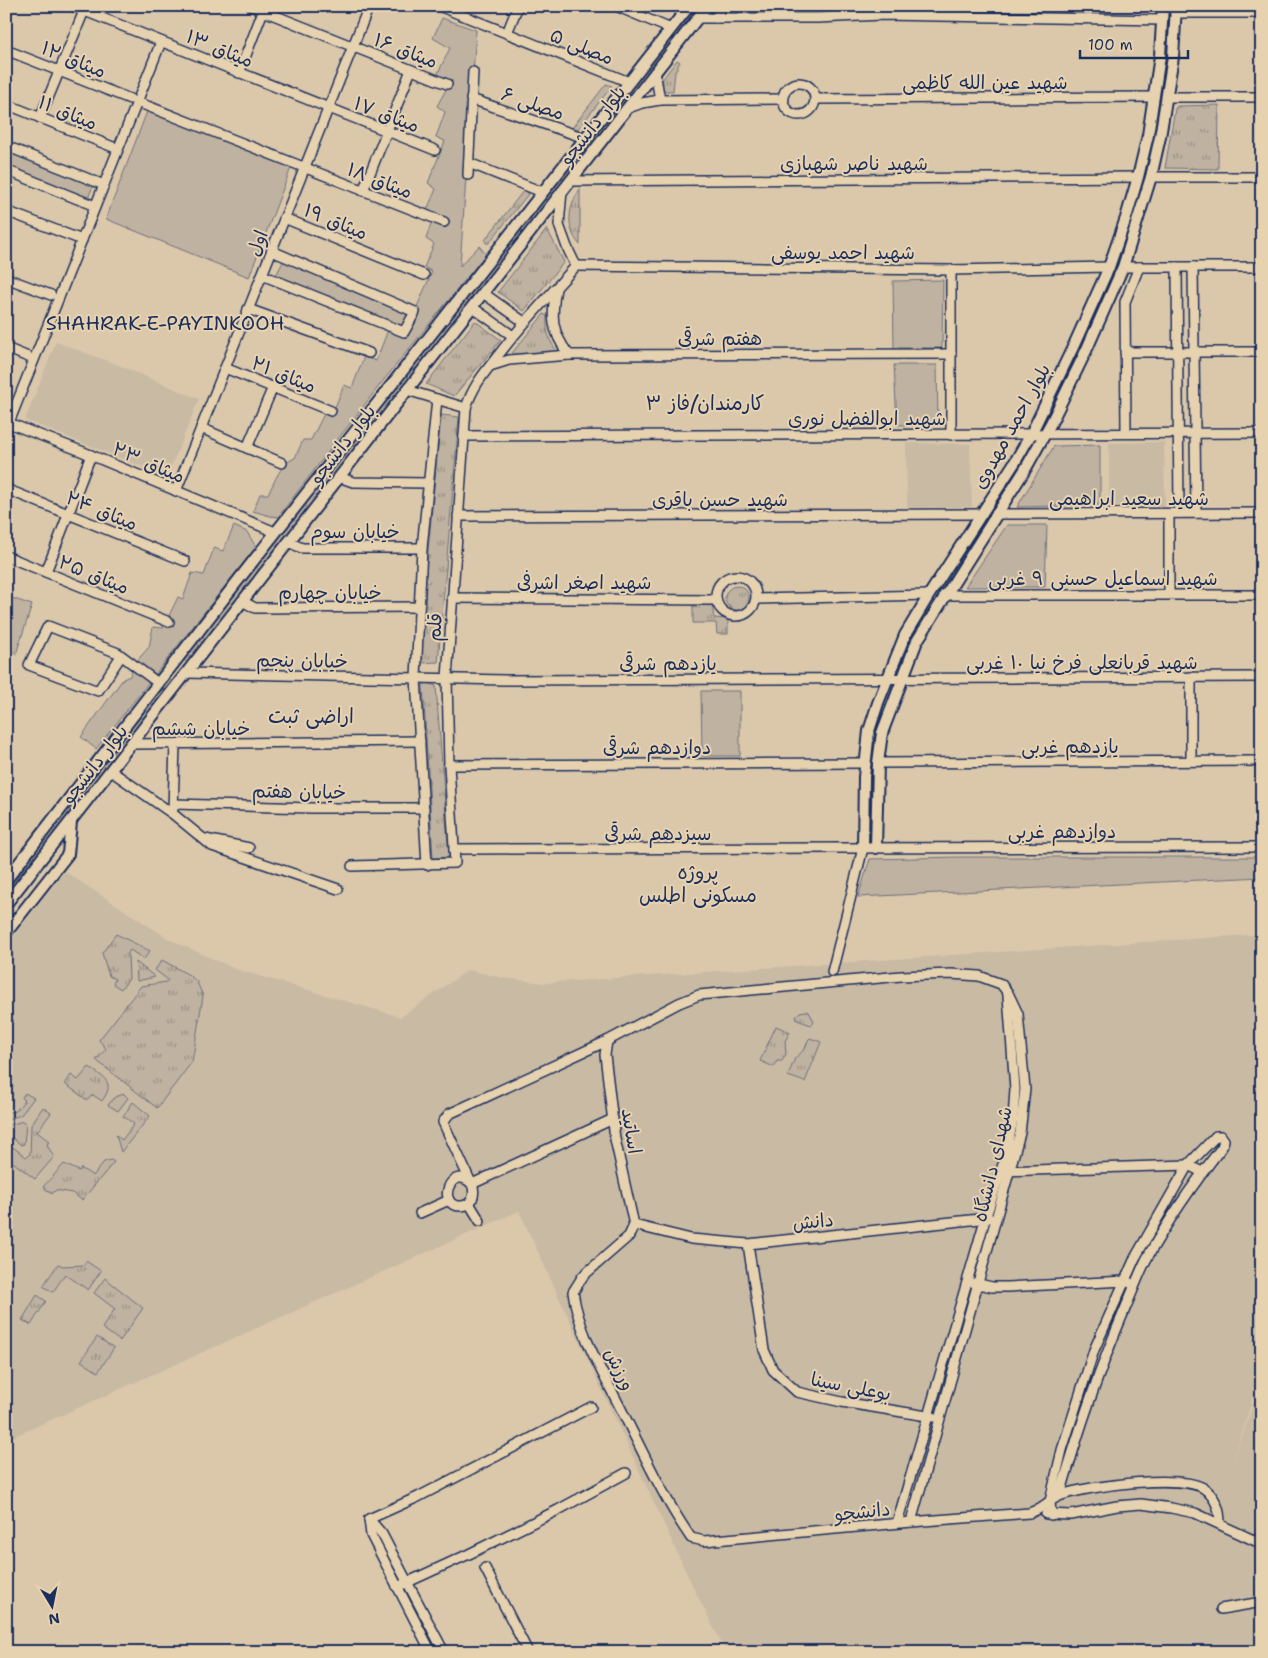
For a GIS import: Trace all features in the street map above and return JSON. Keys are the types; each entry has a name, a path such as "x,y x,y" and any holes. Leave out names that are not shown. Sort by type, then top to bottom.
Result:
{"main road":[{"name":"بلوار دانشجو","path":"6,880 275,532 689,6"},
{"name":"بلوار دانشجو","path":"6,904 707,6"},
{"name":"بلوار احمد مهدوی","path":"863,848 865,763 869,731 905,635 1031,434 1109,267 1138,177 1160,56 1163,6"},
{"name":"بلوار احمد مهدوی","path":"876,848 878,763 882,734 917,641 944,595 1026,468 1045,434 1086,351 1123,267 1151,177 1173,57 1175,10"},
{"path":"629,82 642,88"},
{"path":"1154,97 1167,97"},
{"path":"1109,267 1123,267"},
{"path":"173,664 187,673"},
{"path":"82,782 95,792"},
{"path":"6,933 68,854 71,822"}],"street":[{"name":"میثاق ۱۳","path":"72,6 85,9 161,42 328,108"},
{"name":"میثاق ۱۶","path":"251,6 264,9 352,47 447,84"},
{"name":"اول","path":"176,491 368,6"},
{"name":"مصلی ۵","path":"440,6 629,82"},
{"path":"507,33 518,6"},
{"path":"616,6 671,29"},
{"path":"716,18 722,6"},
{"path":"817,6 821,12 817,18"},
{"path":"817,6 882,15"},
{"path":"40,118 85,9"},
{"path":"239,73 264,9"},
{"path":"1175,10 1226,10 1262,13"},
{"path":"698,18 817,18 882,15 1162,20"},
{"path":"7,425 104,185 134,100 161,42"},
{"name":"میثاق ۱۲","path":"6,50 304,168"},
{"path":"363,191 410,70"},
{"path":"468,175 473,72"},
{"path":"655,72 660,100"},
{"path":"799,83 811,88 815,99 811,110 800,115 788,110 784,99 788,88 799,83"},
{"name":"شهید عین الله کاظمی","path":"815,99 1154,97"},
{"path":"1167,97 1262,97"},
{"name":"مصلی ۶","path":"471,99 585,138"},
{"path":"626,109 660,100 784,99"},
{"name":"میثاق ۱۱","path":"6,104 118,149"},
{"name":"میثاق ۱۷","path":"328,108 435,150"},
{"path":"6,146 104,185"},
{"path":"470,163 542,192"},
{"name":"میثاق ۱۸","path":"304,168 444,222"},
{"path":"6,170 95,206"},
{"name":"شهید ناصر شهبازی","path":"570,181 1138,177"},
{"path":"1151,177 1262,177"},
{"path":"562,191 559,224 576,266"},
{"path":"6,211 82,240"},
{"name":"میثاق ۱۹","path":"284,218 424,275"},
{"path":"262,275 404,332 415,312 272,250"},
{"name":"شهید احمد یوسفی","path":"576,266 951,270 1109,267"},
{"name":"قلم","path":"454,849 449,764 447,678 466,408 471,391 513,336 576,266"},
{"path":"1123,267 1262,267"},
{"path":"1126,433 1125,302 1139,267"},
{"path":"1169,594 1179,434 1177,267"},
{"path":"1193,267 1196,514"},
{"path":"951,270 951,435"},
{"path":"6,278 51,296"},
{"path":"556,288 552,311 554,329 559,341 569,355"},
{"path":"483,293 524,322"},
{"path":"472,307 513,336"},
{"path":"248,308 369,354"},
{"path":"6,348 28,357"},
{"path":"1125,352 1262,352"},
{"name":"هفتم شرقی","path":"490,366 509,360 569,355 951,354"},
{"name":"میثاق ۲۱","path":"225,368 331,411"},
{"path":"247,448 273,387"},
{"path":"407,390 466,408"},
{"path":"427,865 416,678 422,548 437,399"},
{"name":"میثاق ۲۳","path":"7,425 91,455 275,532"},
{"path":"201,428 282,462"},
{"name":"شهید ابوالفضل نوری","path":"464,436 1262,433"},
{"path":"46,572 91,455"},
{"path":"339,477 353,482 428,482"},
{"name":"میثاق ۲۴","path":"6,489 185,561"},
{"name":"شهید سعید ابراهیمی","path":"996,514 1262,513"},
{"name":"شهید حسن باقری","path":"458,516 981,514"},
{"name":"خیابان سوم","path":"288,542 302,548 422,548"},
{"name":"میثاق ۲۵","path":"6,556 169,622"},
{"path":"739,576 752,584 757,594 756,604 749,612 740,617 729,616 720,609 716,600 717,589 720,584 728,578 739,576"},
{"path":"757,599 929,595"},
{"name":"شهید اسماعیل حسنی ۹ غربی","path":"944,595 1262,595"},
{"name":"شهید اصغر اشرفی","path":"452,598 716,600"},
{"name":"خیابان چهارم","path":"242,601 255,608 419,608"},
{"path":"122,656 98,691 29,664 48,626 122,656 158,683"},
{"name":"خیابان پنجم","path":"187,673 447,678"},
{"name":"شهید قربانعلی فرخ نیا ۱۰ غربی","path":"889,679 1262,677"},
{"name":"یازدهم شرقی","path":"447,678 505,680 889,679"},
{"path":"1191,678 1191,762"},
{"name":"خیابان ششم","path":"132,744 420,741"},
{"path":"173,809 175,745"},
{"name":"یازدهم غربی","path":"878,763 1262,761"},
{"name":"دوازدهم شرقی","path":"449,764 865,763"},
{"path":"111,771 173,809 212,846 338,890"},
{"name":"خیابان هفتم","path":"173,809 424,808"},
{"path":"202,838 249,848"},
{"name":"دوازدهم غربی","path":"863,848 1262,847"},
{"path":"832,972 863,848"},
{"name":"سیزدهم شرقی","path":"454,849 863,848"},
{"path":"352,866 456,863 454,849"},
{"name":"شهدای دانشگاه","path":"607,1041 679,1003 700,995 901,976 951,974 979,976 1001,984 1008,993 1015,1089 1013,1119 1005,1171 996,1218 911,1522"},
{"path":"472,1184 465,1179 453,1181 447,1192 449,1200 458,1206 469,1203 474,1194 472,1184 443,1122 448,1114 607,1041"},
{"name":"اساتید","path":"607,1041 606,1055 615,1139 634,1225"},
{"path":"472,1184 613,1119"},
{"path":"1051,1515 1050,1501 1070,1421 1094,1350 1135,1258 1188,1165 1216,1136 1221,1136 1224,1140 1222,1146 1172,1216 1146,1261 1105,1355 1073,1449 1060,1496"},
{"path":"1005,1171 1188,1165 1202,1172"},
{"name":"شهدای دانشگاه","path":"897,1524 985,1218 1005,1171"},
{"path":"420,1213 449,1200"},
{"path":"469,1203 480,1221"},
{"path":"1163,1211 1172,1216"},
{"name":"دانش","path":"634,1225 691,1239 748,1244 996,1218"},
{"name":"ورزش","path":"634,1225 628,1236 583,1276 573,1292 576,1312 593,1351 673,1512 691,1538"},
{"name":"بوعلی سینا","path":"748,1244 764,1350 773,1370 797,1392 842,1402 940,1418"},
{"path":"967,1280 978,1284 1007,1287 1126,1281 1136,1284"},
{"path":"369,1519 418,1496 591,1407"},
{"path":"398,1587 558,1510 626,1473"},
{"path":"1037,1511 1060,1496 1084,1489 1120,1484 1169,1482 1198,1486 1206,1490 1220,1510 1220,1523"},
{"path":"1037,1511 1051,1515 1071,1515 1117,1506 1141,1504 1195,1513 1262,1544"},
{"name":"دانشجو","path":"691,1538 704,1541 1037,1511"},
{"path":"369,1519 382,1534 444,1652"},
{"path":"369,1519 371,1535 431,1652"},
{"path":"485,1568 528,1652"},
{"path":"1220,1610 1262,1602"}],"shaded area":[{"path":"56,342 121,366 199,399 169,472 163,475 25,420"},
{"path":"1164,442 1165,506 1109,506 1109,443"},
{"path":"906,443 970,444 972,507 907,507"},
{"path":"64,871 169,939 235,969 401,1017 468,970 504,978 544,983 1262,934 1262,1370 1232,1464 1262,1379 1262,1652 726,1652 694,1589 519,1211 6,1440 6,946"}],"green space":[{"path":"730,6 771,6 812,11 727,14"},
{"path":"442,18 476,30 460,266 479,246 486,254 379,386 278,517 253,511 260,494 268,494 285,464 295,458 303,440 311,440 324,414 331,417 344,385 352,388 364,357 376,361 388,330 406,332 432,272 424,267 434,244 426,239 434,214 427,210 436,189 428,183 445,141 436,137 445,112 437,106 449,84 438,73 450,48 433,38"},
{"path":"677,60 680,62 675,72 673,91 660,90 659,84"},
{"path":"606,84 612,86 578,129 572,128"},
{"path":"627,91 631,94 187,663 184,660"},
{"path":"151,101 294,160 249,277 106,219"},
{"path":"1219,105 1218,169 1165,168 1177,106"},
{"path":"6,150 94,184 88,198 6,166"},
{"path":"580,189 580,245 572,232 570,217 573,203"},
{"path":"524,190 529,193 489,243 486,243 485,240"},
{"path":"547,229 564,262 524,311 498,292"},
{"path":"284,260 408,313 403,327 275,277"},
{"path":"943,280 942,348 894,348 893,281"},
{"path":"544,314 547,316 549,338 556,350 554,355 513,355 512,353"},
{"path":"475,321 501,340 454,396 426,384"},
{"path":"894,365 937,365 938,425 897,425"},
{"path":"441,415 459,417 438,662 421,663 422,614"},
{"path":"1100,445 1100,505 1017,507 1054,446"},
{"path":"1007,525 1047,525 1045,587 965,587"},
{"path":"234,526 247,532 256,547 96,749 81,737 123,679 130,676 135,663 149,647 153,627 163,628 178,597 183,599 192,573 204,575 214,548 223,551"},
{"path":"737,586 746,589 749,598 746,607 737,610 728,607 725,598 728,589"},
{"path":"6,596 32,605 16,654 6,642"},
{"path":"712,604 714,618 728,619 728,634 717,634 716,623 693,623 693,606"},
{"path":"170,680 173,682 100,775 96,773"},
{"path":"427,683 436,686 449,857 433,858 423,685"},
{"path":"701,691 740,691 740,756 702,756"},
{"path":"83,794 85,796 6,891 6,886 25,862"},
{"path":"960,857 1262,857 1262,877 858,897 870,859"},
{"path":"116,934 150,951 144,959 130,950 128,953 129,979 121,989 113,984 115,979 109,976 102,953"},
{"path":"162,960 189,975 197,982 203,996 192,1062 157,1108 96,1060 106,1049 99,1040 141,986 166,982 168,980 155,970"},
{"path":"136,962 155,977 137,981"},
{"path":"800,1012 809,1012 814,1021 811,1025 797,1020 796,1016"},
{"path":"776,1026 790,1032 785,1041 786,1054 782,1061 777,1061 774,1067 760,1061"},
{"path":"810,1038 821,1042 805,1082 788,1076 795,1058 805,1049"},
{"path":"89,1067 103,1078 108,1085 106,1095 102,1101 93,1095 87,1100 65,1084 71,1075 78,1080"},
{"path":"25,1093 34,1098 21,1115 6,1120 6,1109 9,1112 16,1111 24,1101 22,1097"},
{"path":"124,1094 128,1098 118,1111 108,1105 115,1097"},
{"path":"133,1102 150,1116 121,1152 116,1135 122,1140 134,1124 123,1116"},
{"path":"43,1107 51,1113 37,1132 49,1141 47,1145 54,1157 35,1179 6,1157 13,1147 26,1157 30,1154 31,1125"},
{"path":"23,1121 26,1124 24,1144 21,1145 6,1133 6,1126"},
{"path":"111,1160 114,1162 82,1200 72,1193 56,1190 52,1194 43,1187 64,1164 79,1171 81,1168 93,1176 104,1162"},
{"path":"86,1261 101,1271 88,1290 65,1274 53,1292 43,1286 58,1264 63,1266 84,1265"},
{"path":"105,1278 143,1308 120,1341 102,1328 115,1309 94,1293"},
{"path":"37,1295 46,1301 31,1325 22,1320"},
{"path":"97,1337 114,1348 98,1372 81,1361"}],"district":[{"name":"SHAHRAK-E-PAYINKOOH","path":"165,323"},
{"name":"کارمندان/فاز ۳","path":"705,403"},
{"name":"اراضی ثبت","path":"311,716"},
{"name":"پروژه مسکونی اطلس","path":"698,884"}]}
